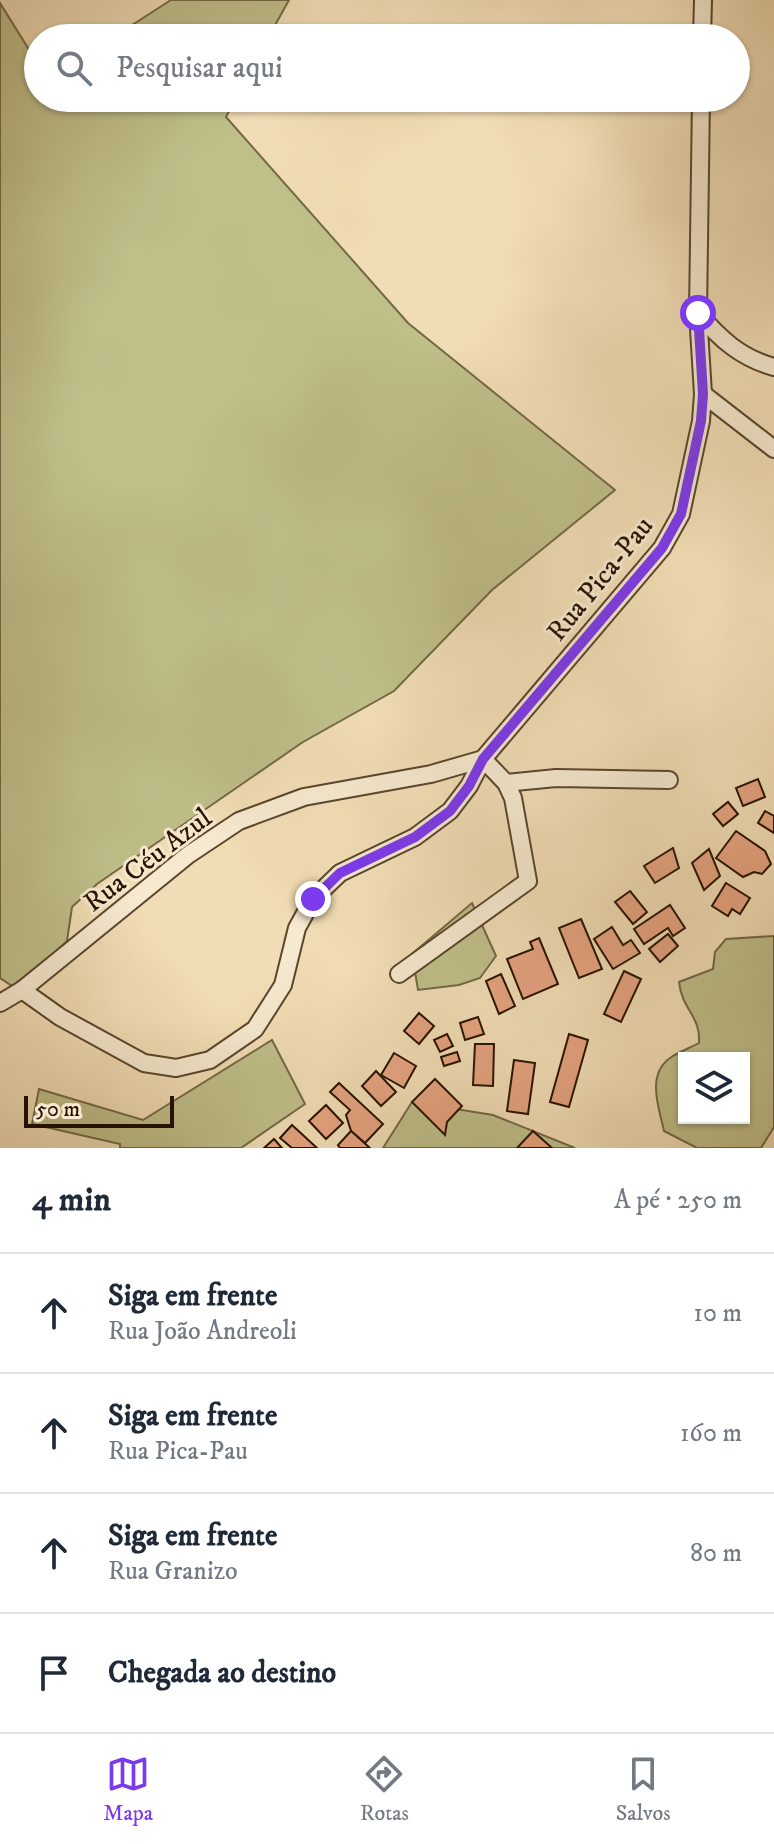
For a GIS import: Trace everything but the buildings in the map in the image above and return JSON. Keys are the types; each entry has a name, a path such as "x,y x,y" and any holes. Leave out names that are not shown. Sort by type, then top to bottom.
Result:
{"street":[{"path":"702,24 703,0"},
{"name":"Rua Pica-Pau","path":"22,990 60,1017 144,1063 176,1068 210,1060 255,1029 283,985 297,928 313,899 340,873 415,837 450,811 469,786 483,759 662,548 681,514 701,421 703,394 698,313 701,112"},
{"path":"698,313 726,344 751,360 774,367"},
{"path":"703,394 774,449"},
{"path":"399,974 528,881 513,798 506,783 483,759"},
{"name":"Rua Céu Azul","path":"0,1003 22,990 188,855 239,821 304,797 431,774 483,759"},
{"path":"506,783 556,778 669,780"}],"green space":[{"path":"171,0 289,0 276,24 134,24"},
{"path":"0,3 24,42 24,112 229,112 226,117 408,323 615,490 492,590 394,691 303,742 97,884 72,907 67,941 42,965 12,986 0,978"},
{"path":"472,903 496,956 480,978 459,985 418,990 412,954"},
{"path":"774,936 774,1127 761,1148 697,1148 664,1131 657,1102 658,1073 678,1054 678,1124 750,1124 750,1052 681,1052 699,1043 699,1034 679,982 713,969 715,952 726,939"},
{"path":"272,1040 305,1104 241,1148 120,1148 120,1144 32,1124 39,1089 143,1120"},
{"path":"412,1102 493,1115 575,1148 383,1148"}],"route":[{"path":"313,899 340,873 415,837 450,811 469,786 483,759 662,548 681,514 701,421 703,394 698,313"}]}
